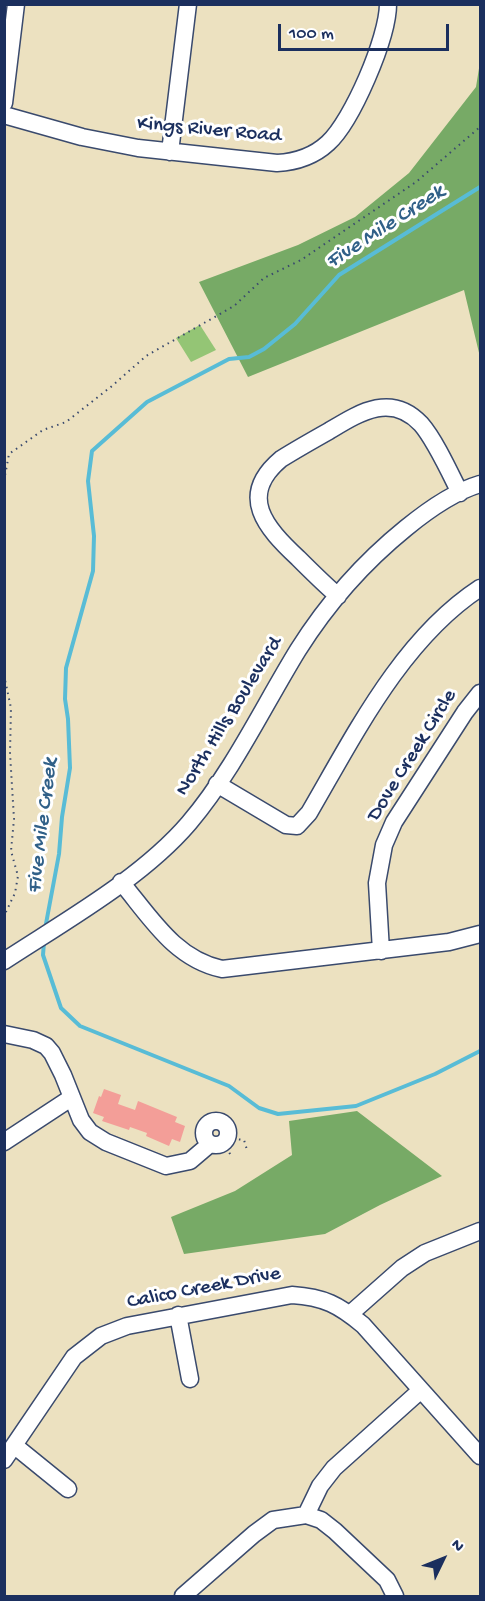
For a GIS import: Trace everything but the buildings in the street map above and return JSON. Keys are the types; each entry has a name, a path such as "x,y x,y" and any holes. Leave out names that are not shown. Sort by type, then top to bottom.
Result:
{"street":[{"path":"4,102 16,4"},
{"path":"170,152 188,4"},
{"name":"Kings River Road","path":"4,114 82,137 138,148 277,163 294,161 317,151 339,130 373,65 383,36 388,4"},
{"path":"338,596 279,540 263,519 259,504 260,490 265,476 276,463 356,415 370,409 388,408 406,413 421,425 460,493"},
{"name":"North Hills Boulevard","path":"4,961 163,851 189,823 217,784 299,649 321,617 354,577 398,535 441,503 480,484"},
{"path":"217,784 286,825 297,826 309,813 401,664 426,635 480,588"},
{"name":"Dove Creek Circle","path":"381,951 377,883 384,845 394,822 465,712 480,693"},
{"path":"121,882 175,946 194,960 222,969 449,942 480,933"},
{"path":"4,1034 33,1040 46,1046 56,1062 81,1120 90,1132 106,1142 166,1166 190,1161 223,1145"},
{"path":"4,1142 71,1098"},
{"path":"350,1314 402,1268 425,1253 480,1231"},
{"name":"Calico Creek Drive","path":"4,1460 74,1357 116,1329 292,1294 330,1302 342,1308 363,1325 480,1456"},
{"path":"178,1316 190,1379"},
{"path":"306,1515 320,1486 334,1468 421,1390"},
{"path":"15,1446 68,1489"},
{"path":"183,1596 273,1520 295,1515 306,1515 321,1520 387,1580 395,1596"}],"path":[{"path":"4,481 9,453 43,430 66,422 146,356 234,306 264,278 301,260 416,182 480,127"},
{"path":"4,675 11,708 10,753 15,819 11,851 18,876 15,893 4,916"},
{"path":"223,1145 244,1140 247,1150"}],"green space":[{"path":"480,62 480,357 464,290 248,377 199,282 298,245 355,217 409,173 476,87"},
{"path":"200,325 216,350 191,362 176,338"},
{"path":"357,1111 442,1176 325,1234 184,1254 171,1217 235,1191 292,1155 289,1121"}],"waterway":[{"name":"Five Mile Creek","path":"45,929 59,854 70,768 65,699 66,668 93,571 94,536 88,481 92,451 147,402 229,359 249,357 264,349 295,324 339,275 480,187"},
{"name":"Five Mile Creek","path":"44,942 43,955 61,1008 80,1026 229,1086 259,1108 278,1114 356,1106 435,1074 480,1051"}]}
